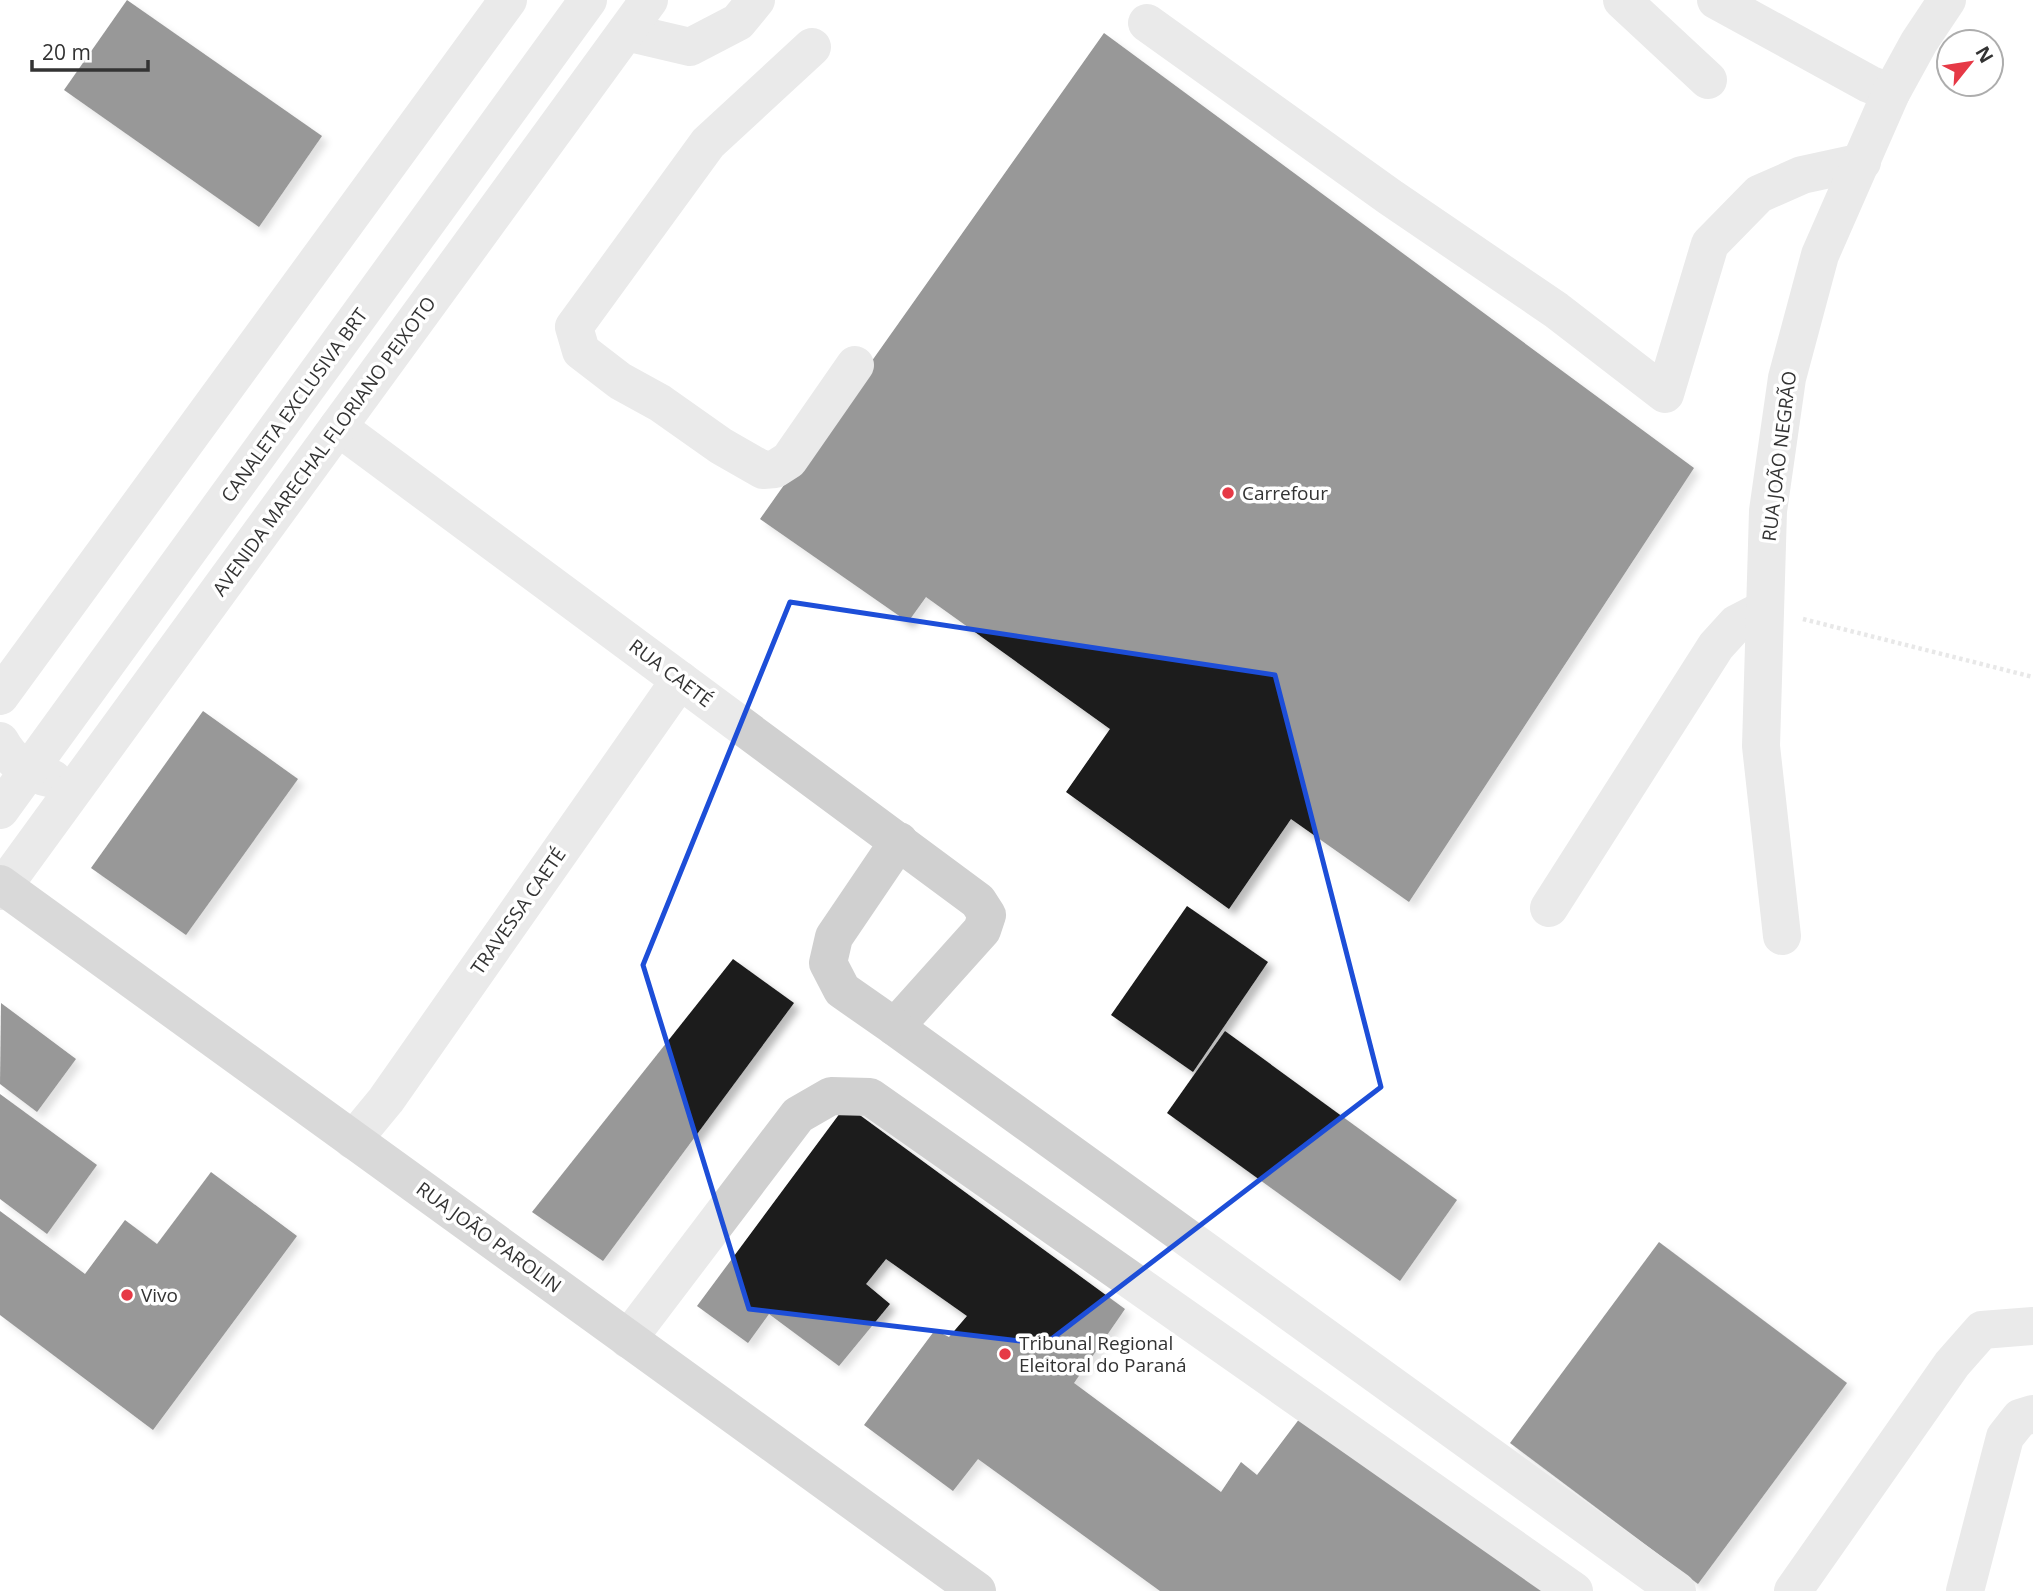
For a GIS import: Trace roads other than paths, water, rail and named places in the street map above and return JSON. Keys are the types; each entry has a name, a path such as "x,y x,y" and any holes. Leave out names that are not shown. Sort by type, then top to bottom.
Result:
{"main road":[{"name":"RUA JOÃO PAROLIN","path":"1,887 354,1140 967,1588"}],"street":[{"path":"0,696 508,0"},
{"name":"CANALETA EXCLUSIVA BRT","path":"0,810 588,0"},
{"name":"AVENIDA MARECHAL FLORIANO PEIXOTO","path":"1,887 649,0"},
{"path":"626,32 690,47 738,22 756,0"},
{"path":"1622,0 1708,80"},
{"path":"1716,0 1891,93"},
{"name":"RUA JOÃO NEGRÃO","path":"1919,42 1932,0"},
{"name":"RUA JOÃO NEGRÃO","path":"1782,936 1761,746 1768,512 1787,378 1820,256 1891,93 1919,42 1947,0"},
{"path":"1148,22 1390,197 1556,310 1665,394 1710,244 1759,194 1802,175 1862,162"},
{"path":"812,47 708,143 574,327 581,351 620,381 660,403 721,446 762,470 775,469 789,460 855,365"},
{"name":"RUA CAETÉ","path":"338,427 978,901 986,915 982,930 895,1027"},
{"path":"1549,908 1716,646 1736,624 1765,609"},
{"name":"TRAVESSA CAETÉ","path":"354,1140 386,1100 680,680"},
{"path":"0,741 7,754 28,771 49,779 72,780 89,769"},
{"path":"899,841 834,937 828,963 842,990 1676,1591"},
{"path":"628,1339 798,1115 831,1096 870,1097 1574,1591"},
{"path":"1793,1591 1952,1364 1982,1330 2033,1326"},
{"path":"1965,1591 2005,1437 2020,1418 2033,1414"}],"place":[{"name":"Carrefour","path":"1228,493"},
{"name":"Vivo","path":"127,1295"},
{"name":"Tribunal Regional Eleitoral do Paraná","path":"1005,1354"}]}
